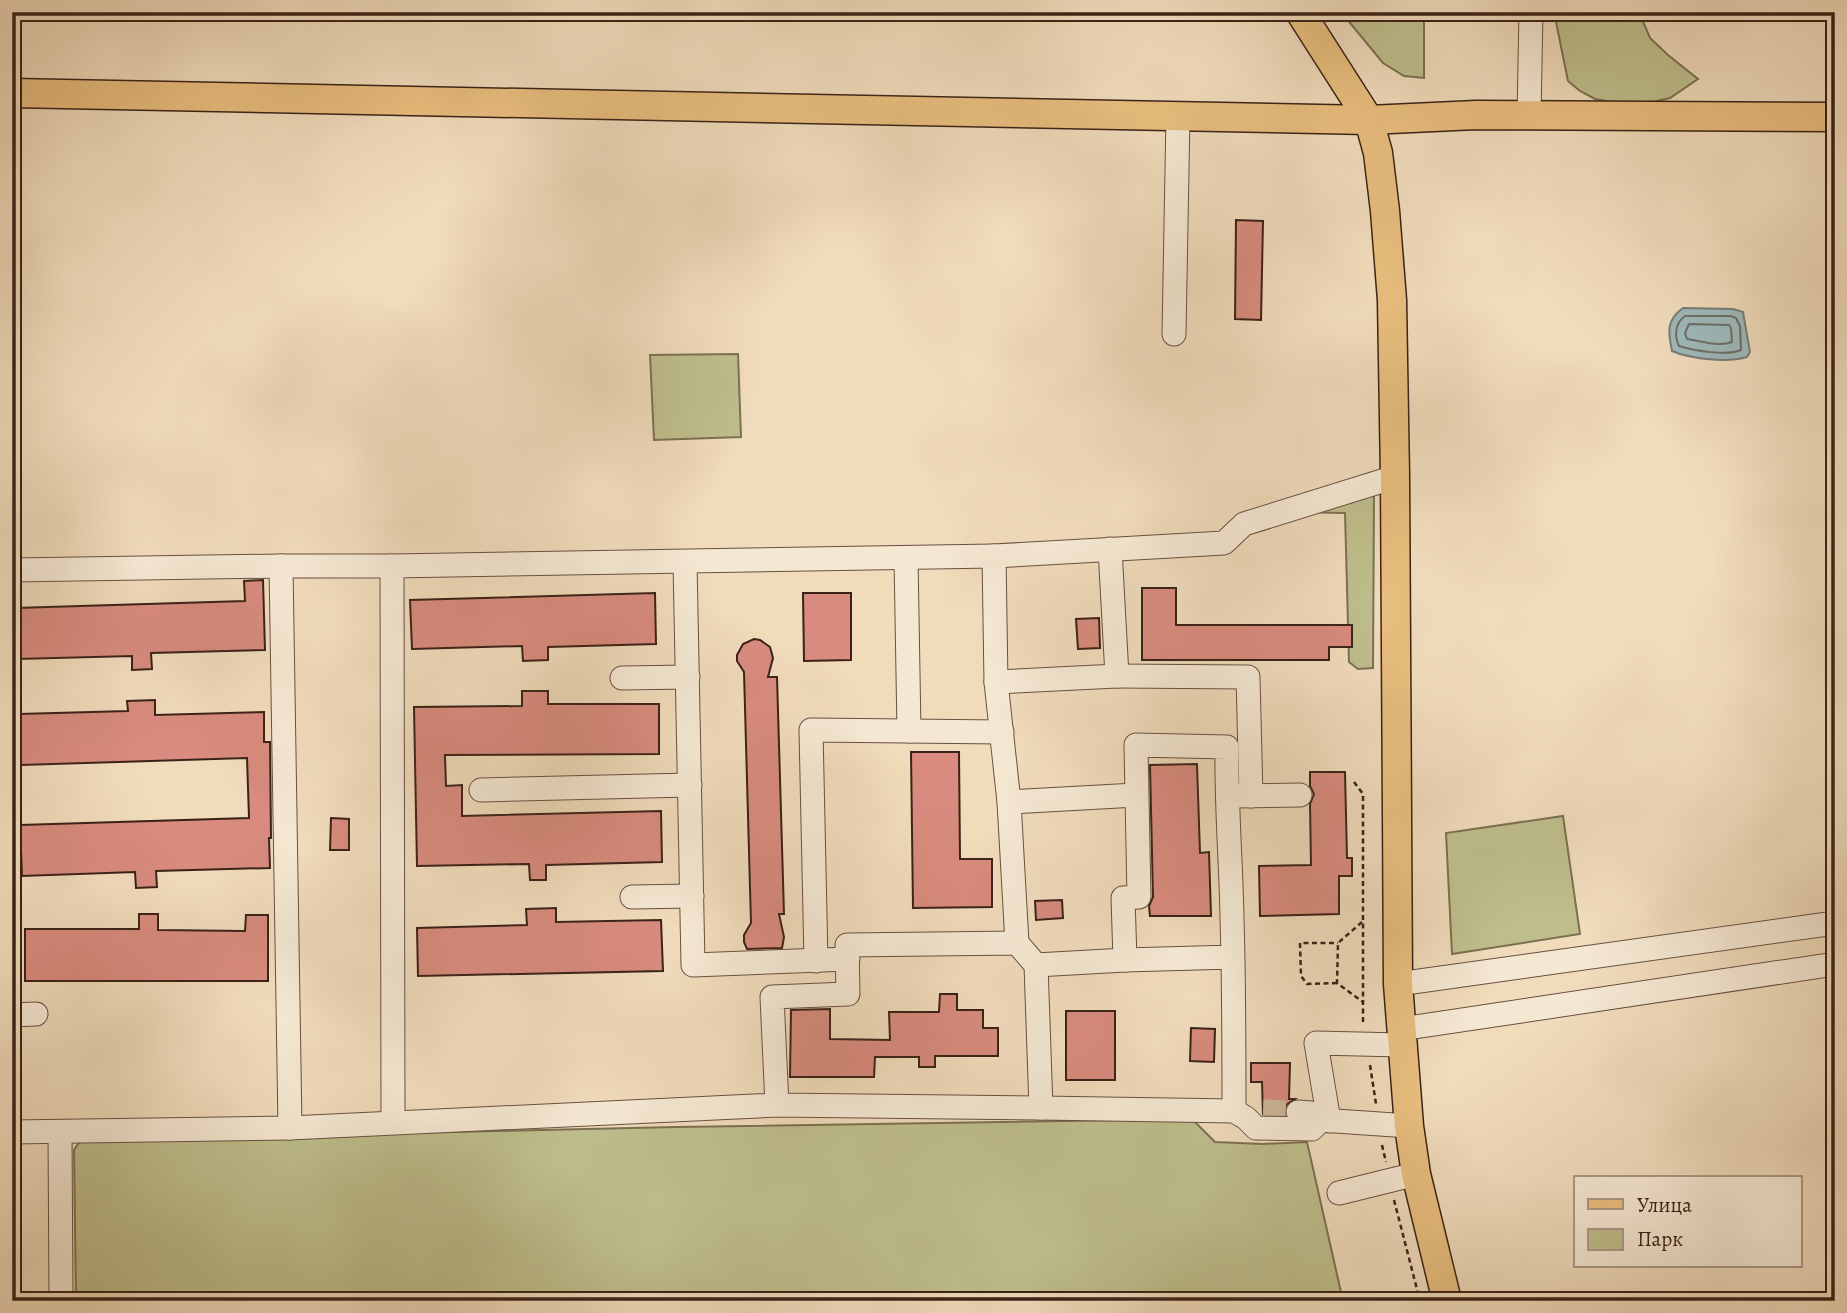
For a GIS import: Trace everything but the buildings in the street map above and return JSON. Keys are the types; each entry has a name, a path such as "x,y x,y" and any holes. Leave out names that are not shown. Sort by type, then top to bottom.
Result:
{"main road":[{"path":"1300,12 1369,120 1378,153 1385,211 1392,300 1398,984 1401,1037 1416,1174 1447,1301"},
{"path":"12,93 1369,120 1476,116 1835,117"}],"street":[{"path":"1529,116 1531,12"},
{"path":"1174,334 1178,116"},
{"path":"12,570 906,558 994,556 1224,543 1244,524 1395,477"},
{"path":"1110,549 1117,676"},
{"path":"994,556 996,682 1009,802 1017,943 1036,965 1041,1108"},
{"path":"906,558 909,731"},
{"path":"685,562 693,965 848,960"},
{"path":"281,566 290,1128"},
{"path":"392,566 393,1122"},
{"path":"996,682 1117,676 1248,677 1251,796"},
{"path":"622,678 688,677"},
{"path":"816,961 811,730 1002,732"},
{"path":"1125,960 1123,898 1139,897 1136,745 1227,747 1226,797 1233,957 1248,1113 1256,1128 1303,1130 1312,1129 1325,1121"},
{"path":"481,790 690,785"},
{"path":"1009,802 1136,795"},
{"path":"1226,797 1300,795"},
{"path":"632,897 692,896"},
{"path":"1398,984 1835,923"},
{"path":"777,1105 772,997 848,994 847,945 1017,943"},
{"path":"1036,965 1233,957"},
{"path":"1325,1121 1316,1043 1401,1037 1835,964"},
{"path":"12,1015 36,1014"},
{"path":"12,1132 290,1128 777,1105 1248,1113"},
{"path":"1298,1112 1311,1113 1325,1121 1409,1126"},
{"path":"60,1132 61,1301"},
{"path":"1339,1193 1416,1174"}],"path":[{"path":"1354,782 1363,794 1363,1030"},
{"path":"1363,922 1338,943 1300,943 1300,976 1307,984 1337,983 1363,1002"},
{"path":"1337,983 1338,943"}],"green space":[{"path":"1341,12 1424,12 1424,78 1404,76 1383,63"},
{"path":"1554,12 1639,12 1650,38 1698,79 1670,98 1635,106 1595,99 1568,81"},
{"path":"738,354 741,437 654,440 650,355"},
{"path":"1374,495 1373,668 1358,669 1349,662 1345,513 1285,512"},
{"path":"1563,816 1580,934 1452,954 1446,833"},
{"path":"1192,1119 1215,1142 1307,1142 1343,1301 76,1301 74,1150 84,1135 408,1133"}],"water":[{"path":"1683,308 1733,309 1743,312 1750,352 1747,357 1730,360 1709,359 1672,351 1671,322"}],"tunnel":[{"path":"1263,1111 1298,1112"}]}
